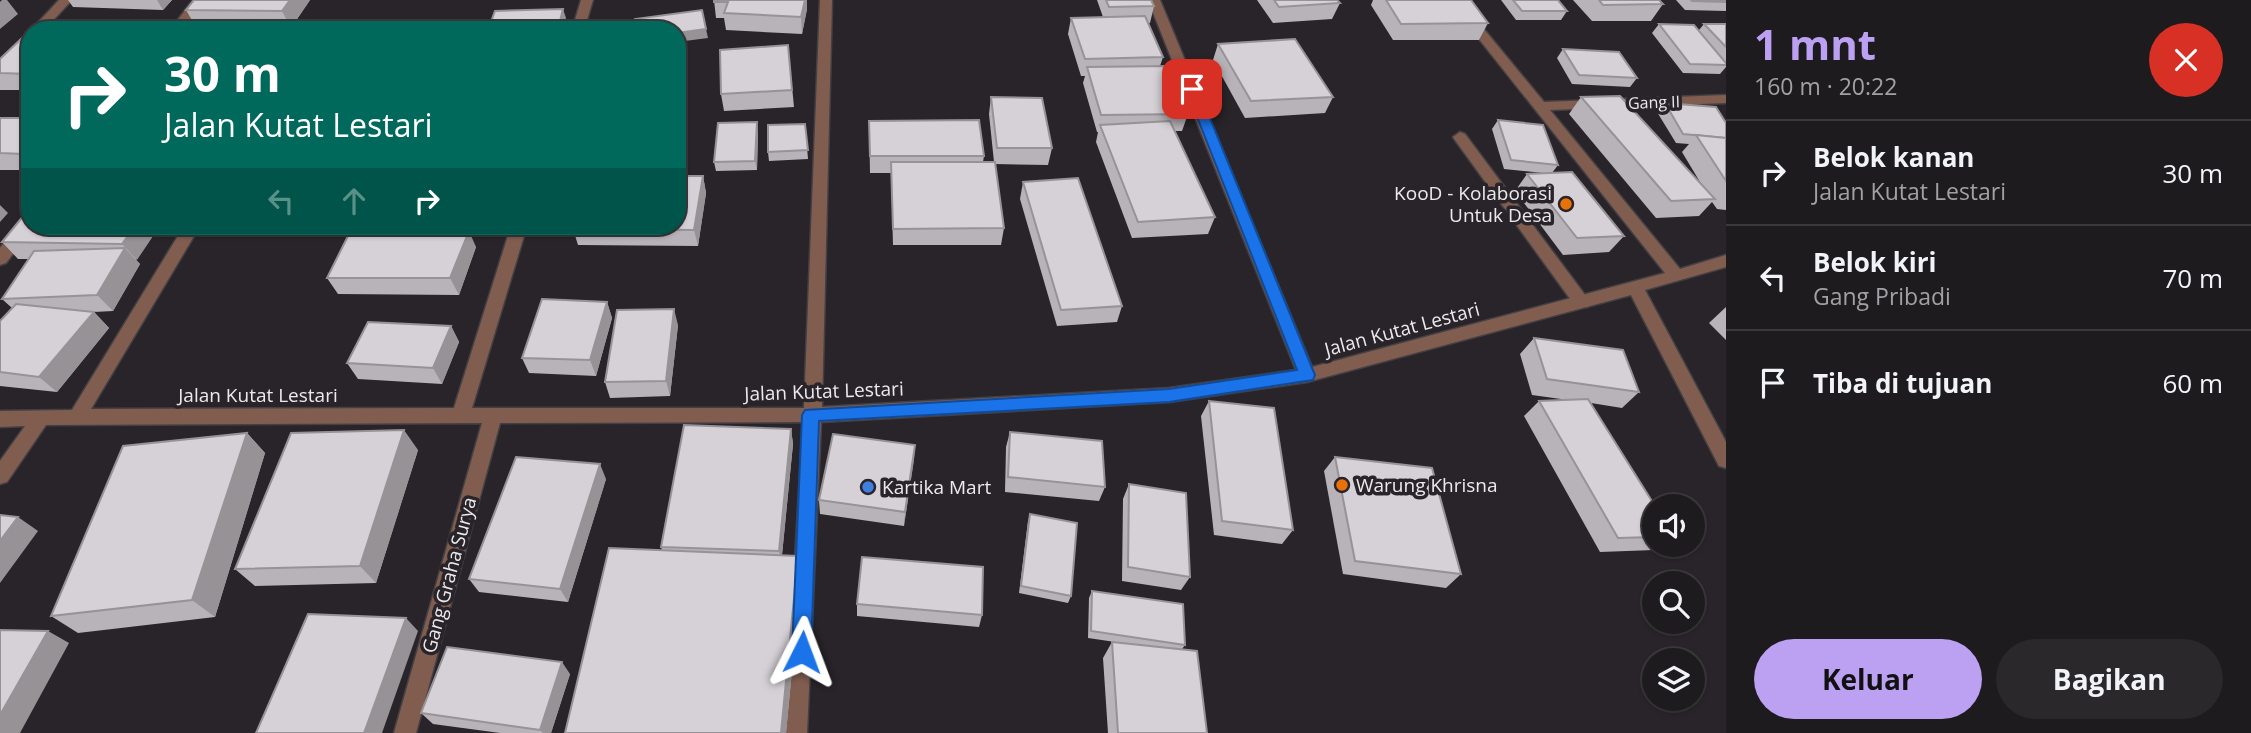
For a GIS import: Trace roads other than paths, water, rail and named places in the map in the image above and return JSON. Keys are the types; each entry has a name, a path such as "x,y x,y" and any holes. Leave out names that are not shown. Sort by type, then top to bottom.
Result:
{"street":[{"path":"46,21 66,0"},
{"path":"183,21 199,0"},
{"path":"581,21 587,0"},
{"path":"796,733 809,518 826,0"},
{"path":"1154,0 1307,375"},
{"path":"1454,0 1677,276"},
{"name":"Gang II","path":"1539,106 1726,99"},
{"path":"1460,137 1582,303"},
{"path":"0,258 21,231"},
{"path":"77,417 187,235"},
{"path":"461,416 516,235"},
{"name":"Jalan Kutat Lestari","path":"0,419 811,415 1169,395 1307,375 1582,303 1726,261"},
{"path":"1636,288 1726,460"},
{"name":"Gang Graha Surya","path":"405,733 493,417"},
{"path":"0,476 41,418"}],"place":[{"name":"KooD - Kolaborasi Untuk Desa","path":"1566,204"},
{"name":"Warung Khrisna","path":"1342,485"},
{"name":"Kartika Mart","path":"868,487"}]}
